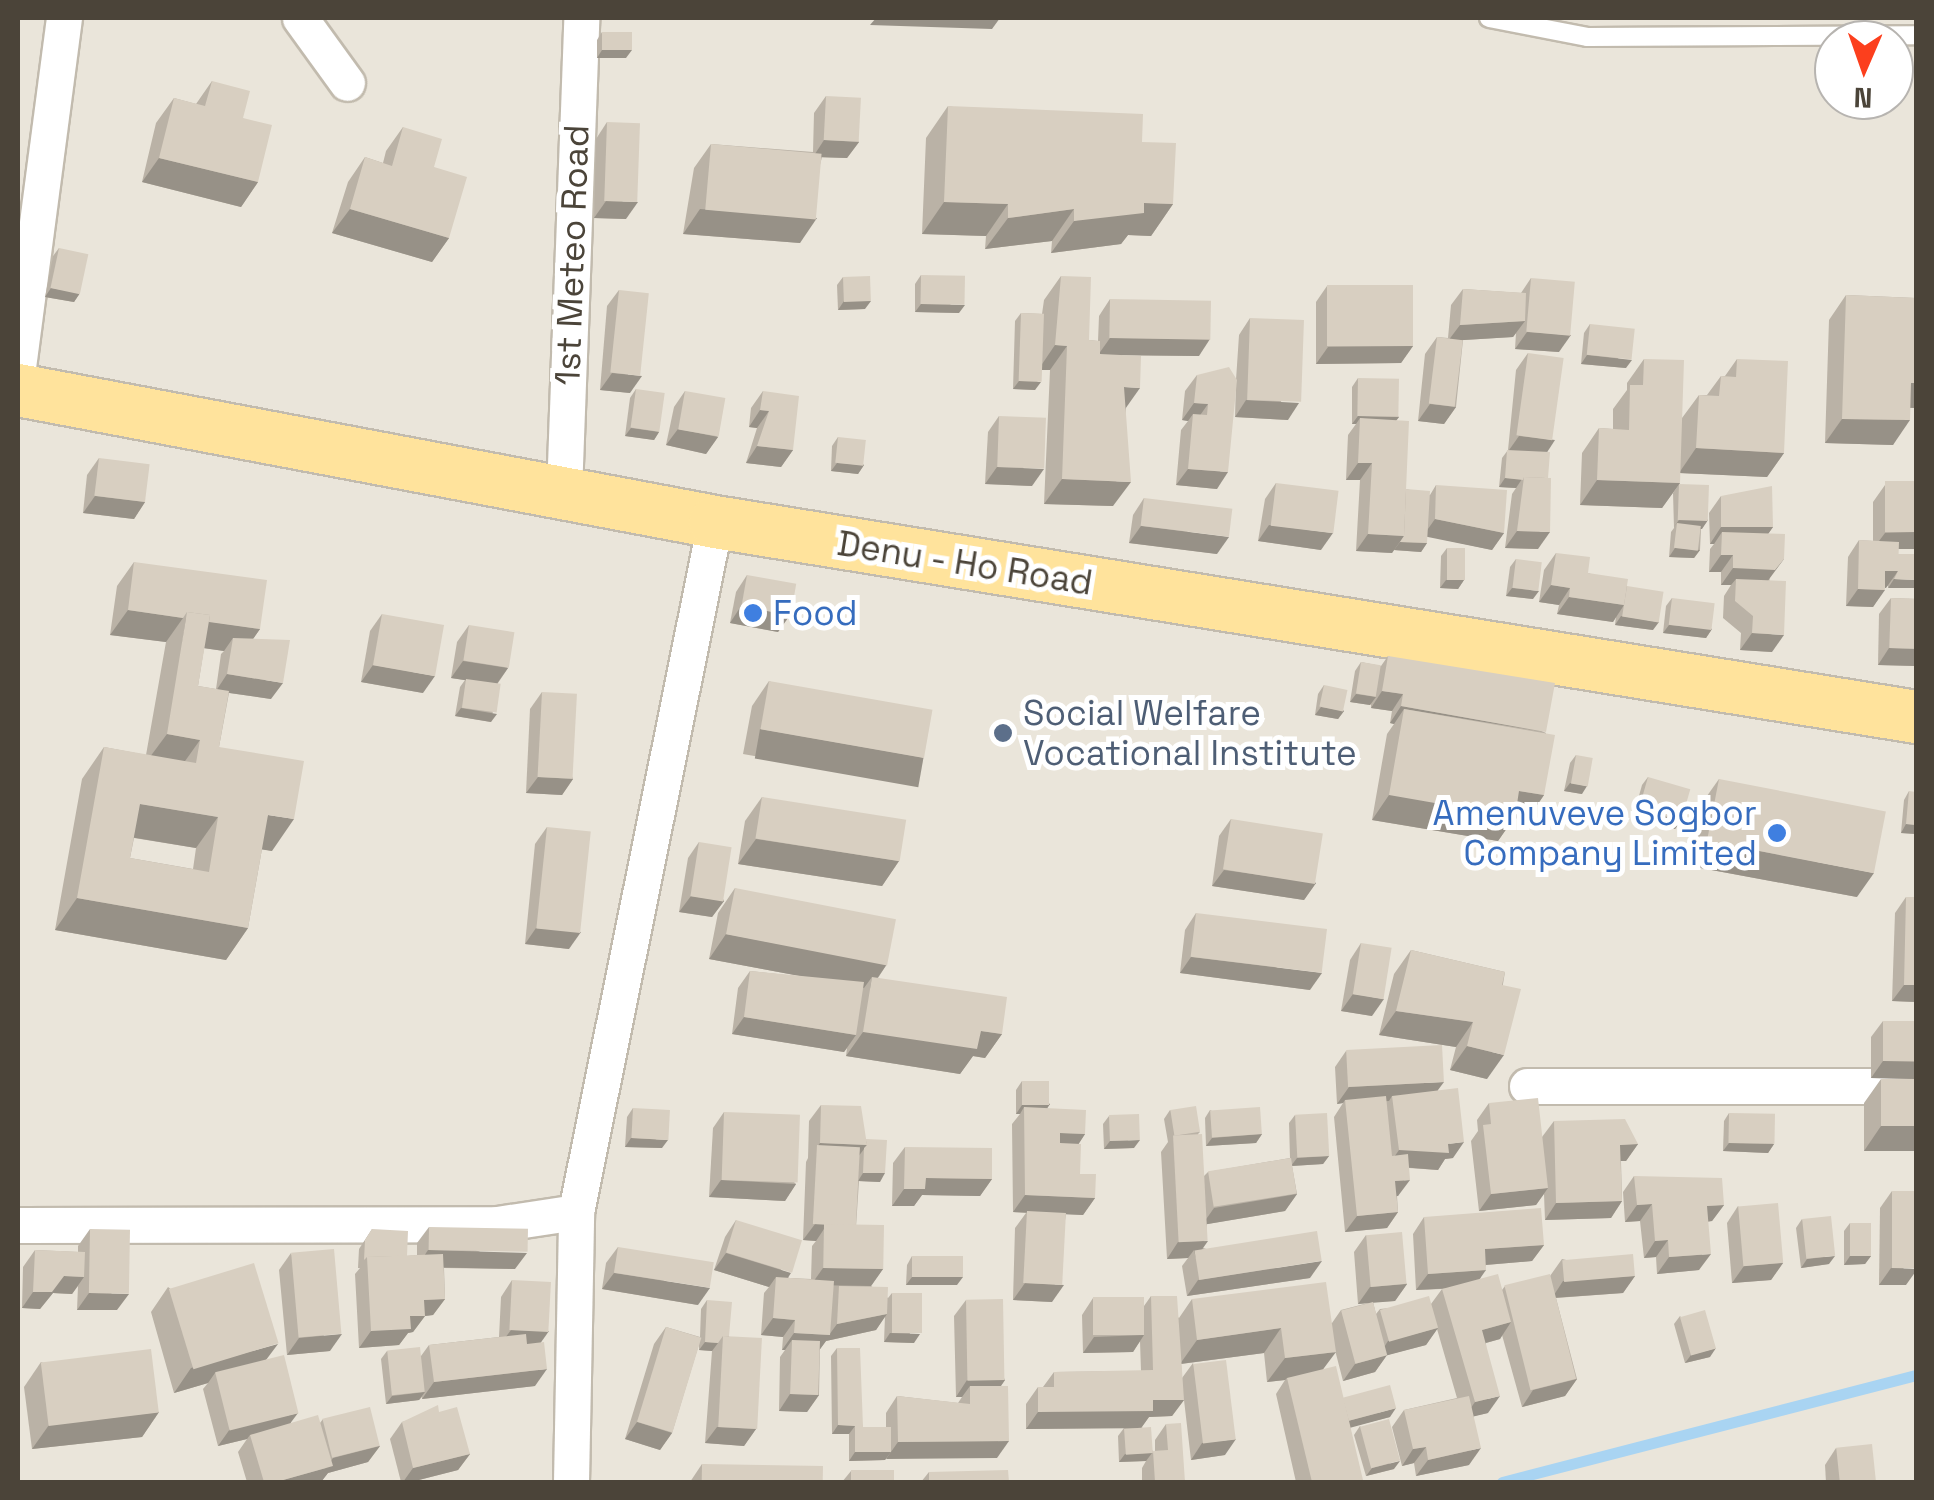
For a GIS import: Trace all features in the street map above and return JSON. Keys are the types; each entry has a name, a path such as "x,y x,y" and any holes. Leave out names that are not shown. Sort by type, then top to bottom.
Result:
{"main road":[{"name":"Denu - Ho Road","path":"18,390 715,522 1916,718"}],"street":[{"path":"18,366 64,18"},
{"path":"300,18 348,83"},
{"name":"1st Meteo Road","path":"564,492 581,18"},
{"path":"571,1482 576,1212 715,522"},
{"path":"1527,1086 1916,1086"},
{"path":"18,1225 496,1224 576,1212"}],"lane":[{"path":"1489,18 1588,37 1916,35"}],"shaded area":[{"path":"18,18 1916,18 1916,1482 18,1482"}],"building":[{"path":"602,32 632,32 632,50 602,50"},
{"path":"212,81 250,91 243,118 272,125 258,182 159,158 174,98 205,106"},
{"path":"826,96 861,98 859,142 824,140"},
{"path":"948,106 1143,114 1142,142 1176,143 1173,204 1144,203 1144,213 1074,221 1074,209 1008,218 1008,204 944,202"},
{"path":"607,122 640,123 637,202 604,201"},
{"path":"403,127 442,139 434,167 467,177 449,238 350,209 365,157 392,166"},
{"path":"711,144 822,154 816,219 705,210"},
{"path":"59,248 88,254 80,294 50,288"},
{"path":"921,275 965,276 964,305 920,304"},
{"path":"870,276 871,301 844,302 843,277"},
{"path":"1061,276 1091,277 1089,340 1100,341 1100,354 1141,356 1140,388 1124,387 1131,482 1062,479 1067,346 1055,345"},
{"path":"1531,278 1575,282 1570,336 1526,332"},
{"path":"1327,285 1413,285 1413,346 1327,346"},
{"path":"1463,289 1526,293 1525,321 1460,325"},
{"path":"619,290 649,293 640,376 610,373"},
{"path":"1846,295 1916,298 1916,383 1911,383 1910,420 1842,419"},
{"path":"1110,299 1211,301 1210,340 1109,338"},
{"path":"1021,313 1044,314 1042,382 1019,381"},
{"path":"1250,318 1304,320 1301,402 1247,400"},
{"path":"1590,324 1635,329 1632,360 1587,355"},
{"path":"1437,337 1463,340 1455,407 1429,404"},
{"path":"1528,353 1564,358 1552,440 1516,435"},
{"path":"1644,359 1684,360 1680,483 1597,480 1599,428 1629,430 1630,385 1643,385"},
{"path":"1737,359 1788,361 1784,453 1696,448 1699,395 1719,396 1721,376 1736,377"},
{"path":"1229,367 1237,380 1228,472 1188,469 1193,414 1207,415 1208,404 1194,403 1197,375"},
{"path":"1358,378 1399,379 1398,417 1357,416"},
{"path":"636,389 665,393 659,432 631,428"},
{"path":"685,391 725,398 719,437 678,429"},
{"path":"763,391 799,396 793,450 757,446 769,411 760,410"},
{"path":"999,416 1046,418 1044,469 997,467"},
{"path":"1360,418 1409,421 1404,536 1368,534 1372,463 1358,463"},
{"path":"838,437 866,440 863,466 835,463"},
{"path":"1507,450 1550,452 1548,478 1505,478"},
{"path":"99,458 150,464 145,502 94,496"},
{"path":"1524,477 1551,478 1550,532 1517,531"},
{"path":"1885,481 1916,481 1916,532 1885,532"},
{"path":"1276,483 1339,491 1333,533 1271,526"},
{"path":"1679,484 1709,485 1708,521 1678,520"},
{"path":"1436,485 1507,490 1504,533 1435,519"},
{"path":"1772,486 1773,527 1721,527 1721,496"},
{"path":"1406,489 1430,491 1427,543 1400,542 1404,536"},
{"path":"1144,498 1232,509 1229,537 1141,526"},
{"path":"1677,523 1701,526 1698,551 1674,548"},
{"path":"1722,532 1785,534 1784,559 1775,570 1733,568 1733,555 1721,555"},
{"path":"1859,540 1899,542 1898,571 1885,571 1885,590 1858,589"},
{"path":"1447,548 1465,548 1465,580 1447,580"},
{"path":"1556,553 1590,557 1588,573 1628,579 1624,605 1569,597 1570,588 1551,585"},
{"path":"1898,554 1916,554 1916,580 1894,579"},
{"path":"1516,559 1542,562 1538,591 1512,588"},
{"path":"134,562 267,580 260,629 209,622 210,615 187,612 183,618 128,610"},
{"path":"747,575 796,584 791,615 741,607"},
{"path":"1736,579 1786,581 1784,635 1752,633 1753,616 1735,601"},
{"path":"1627,586 1664,592 1659,622 1622,617"},
{"path":"1672,598 1715,603 1711,630 1669,625"},
{"path":"1891,598 1916,599 1914,649 1889,648"},
{"path":"187,612 210,615 198,686 229,691 219,747 304,761 294,819 268,815 248,928 77,898 104,747 196,763 200,740 167,734","holes":["140,804 218,817 209,872 130,858"]},
{"path":"382,614 444,625 435,676 373,665"},
{"path":"469,625 514,632 509,668 463,661"},
{"path":"233,638 290,640 283,683 227,674"},
{"path":"1388,656 1555,683 1546,732 1401,706 1403,694 1382,691"},
{"path":"1361,662 1381,665 1376,697 1356,694"},
{"path":"466,679 501,684 497,713 462,708"},
{"path":"769,681 932,710 924,758 760,729"},
{"path":"1324,685 1347,690 1343,712 1319,707"},
{"path":"542,692 577,694 573,779 538,777"},
{"path":"1404,709 1555,735 1544,795 1519,791 1515,817 1389,795"},
{"path":"1576,755 1593,758 1588,787 1571,784"},
{"path":"1648,777 1690,789 1681,821 1639,809"},
{"path":"1719,779 1886,811 1874,873 1707,841"},
{"path":"1909,791 1916,792 1916,825 1906,824"},
{"path":"762,797 906,820 900,861 755,838"},
{"path":"1231,819 1323,834 1315,884 1223,869"},
{"path":"547,827 591,832 580,933 536,928"},
{"path":"699,842 732,847 723,901 690,896"},
{"path":"735,888 896,919 887,965 726,934"},
{"path":"1906,897 1916,897 1916,985 1904,985"},
{"path":"1196,913 1327,929 1322,973 1191,957"},
{"path":"1361,943 1392,948 1383,999 1353,994"},
{"path":"1411,950 1505,972 1502,985 1521,989 1504,1055 1467,1046 1473,1022 1396,1011"},
{"path":"750,971 864,982 856,1035 744,1017"},
{"path":"872,977 1007,997 1002,1034 981,1031 977,1049 863,1032"},
{"path":"1883,1021 1916,1021 1916,1061 1883,1061"},
{"path":"1442,1045 1444,1082 1348,1087 1346,1050"},
{"path":"1881,1079 1916,1079 1916,1126 1881,1126"},
{"path":"1022,1081 1049,1081 1049,1105 1022,1105"},
{"path":"1458,1088 1464,1142 1448,1144 1449,1153 1399,1150 1392,1096"},
{"path":"1386,1096 1392,1156 1408,1154 1410,1180 1395,1181 1398,1212 1357,1216 1345,1100"},
{"path":"1538,1098 1548,1188 1491,1194 1483,1125 1491,1124 1489,1103"},
{"path":"821,1105 861,1106 867,1145 820,1143"},
{"path":"1196,1106 1200,1132 1174,1136 1170,1110"},
{"path":"1024,1107 1086,1110 1085,1134 1060,1133 1060,1143 1081,1144 1080,1174 1096,1174 1095,1198 1025,1195"},
{"path":"1260,1107 1262,1134 1212,1137 1210,1110"},
{"path":"633,1108 670,1110 668,1140 631,1138"},
{"path":"724,1112 800,1115 798,1183 722,1180"},
{"path":"1327,1113 1329,1156 1297,1158 1295,1115"},
{"path":"1729,1113 1775,1114 1774,1144 1728,1143"},
{"path":"1139,1114 1140,1140 1110,1141 1109,1115"},
{"path":"1625,1119 1638,1144 1620,1145 1622,1201 1556,1203 1554,1121"},
{"path":"1202,1134 1208,1241 1179,1242 1173,1136"},
{"path":"866,1139 887,1140 885,1173 863,1173"},
{"path":"817,1145 860,1147 856,1226 813,1224"},
{"path":"905,1147 992,1148 992,1179 926,1178 925,1189 904,1189"},
{"path":"1291,1158 1297,1194 1214,1207 1208,1171"},
{"path":"1634,1176 1722,1178 1724,1205 1707,1206 1711,1254 1669,1257 1668,1240 1655,1241 1652,1204 1637,1205"},
{"path":"1892,1191 1916,1191 1916,1268 1892,1268"},
{"path":"1778,1203 1783,1263 1743,1266 1738,1206"},
{"path":"1541,1208 1544,1245 1485,1249 1486,1270 1428,1274 1424,1217"},
{"path":"1027,1211 1066,1213 1062,1285 1023,1283"},
{"path":"1831,1216 1835,1256 1806,1259 1802,1219"},
{"path":"736,1220 802,1240 792,1273 726,1253"},
{"path":"1850,1223 1871,1223 1871,1256 1850,1256"},
{"path":"824,1224 884,1225 883,1269 823,1268"},
{"path":"429,1227 528,1229 528,1252 429,1250"},
{"path":"90,1229 130,1230 129,1294 89,1293"},
{"path":"372,1229 408,1231 407,1256 364,1260 365,1240"},
{"path":"1317,1231 1322,1261 1199,1280 1195,1250"},
{"path":"1402,1232 1407,1284 1371,1287 1366,1235"},
{"path":"618,1247 714,1262 710,1288 614,1273"},
{"path":"334,1249 341,1334 299,1337 291,1253"},
{"path":"35,1250 85,1252 84,1277 64,1276 52,1292 33,1292"},
{"path":"443,1254 445,1299 424,1300 425,1316 410,1316 411,1329 371,1331 367,1257"},
{"path":"1633,1254 1635,1276 1564,1282 1562,1260"},
{"path":"912,1256 963,1256 963,1277 912,1277"},
{"path":"254,1263 279,1343 193,1369 169,1289"},
{"path":"1498,1274 1511,1322 1482,1330 1500,1396 1475,1402 1442,1289"},
{"path":"1550,1274 1576,1379 1531,1390 1504,1285"},
{"path":"776,1277 834,1281 830,1335 794,1333 795,1320 773,1318"},
{"path":"512,1280 551,1282 548,1332 509,1330"},
{"path":"1326,1282 1336,1352 1285,1358 1281,1328 1197,1340 1192,1299"},
{"path":"839,1286 888,1287 887,1314 837,1324"},
{"path":"892,1293 922,1293 922,1333 892,1333"},
{"path":"1151,1296 1177,1296 1184,1400 1153,1400 1153,1411 1038,1412 1038,1387 1054,1387 1054,1372 1153,1370"},
{"path":"1429,1296 1438,1328 1389,1342 1380,1310"},
{"path":"1093,1297 1144,1297 1144,1335 1093,1335"},
{"path":"1003,1299 1004,1380 967,1381 966,1300"},
{"path":"707,1300 732,1302 729,1336 723,1336 718,1343 705,1342"},
{"path":"1373,1302 1387,1355 1355,1364 1341,1311"},
{"path":"1705,1310 1716,1348 1691,1356 1680,1317"},
{"path":"666,1327 701,1338 672,1432 637,1422"},
{"path":"526,1334 527,1344 544,1342 547,1369 434,1382 429,1345"},
{"path":"723,1336 762,1338 757,1429 718,1427"},
{"path":"792,1340 820,1341 818,1395 790,1394"},
{"path":"420,1347 425,1392 392,1395 387,1350"},
{"path":"837,1348 860,1348 863,1427 891,1427 891,1452 855,1452 855,1426 838,1425"},
{"path":"151,1349 159,1413 49,1426 41,1363"},
{"path":"284,1355 299,1413 230,1430 215,1372"},
{"path":"1226,1360 1236,1439 1203,1443 1193,1364"},
{"path":"1336,1366 1363,1480 1312,1482 1287,1378"},
{"path":"1390,1385 1396,1408 1349,1421 1343,1398"},
{"path":"970,1386 1008,1386 1009,1441 898,1442 897,1396 970,1404"},
{"path":"1469,1396 1481,1448 1428,1460 1426,1447 1413,1449 1404,1410"},
{"path":"438,1405 439,1412 457,1407 470,1454 413,1468 402,1422"},
{"path":"370,1407 380,1446 332,1458 322,1419"},
{"path":"318,1415 333,1466 264,1482 250,1435"},
{"path":"1389,1419 1400,1461 1371,1468 1360,1427"},
{"path":"1181,1423 1185,1482 1155,1482 1153,1451 1168,1450 1166,1424"},
{"path":"1151,1427 1153,1453 1126,1455 1124,1429"},
{"path":"1872,1444 1876,1482 1840,1482 1836,1448"},
{"path":"702,1464 823,1466 823,1482 702,1482"},
{"path":"851,1470 894,1470 894,1482 851,1482"},
{"path":"1008,1470 1009,1482 929,1482 929,1472"}],"waterway":[{"path":"1502,1482 1916,1375"}],"place":[{"name":"Food","path":"753,613"},
{"name":"Social Welfare Vocational Institute","path":"1003,733"},
{"name":"Amenuveve Sogbor Company Limited","path":"1777,833"}]}
